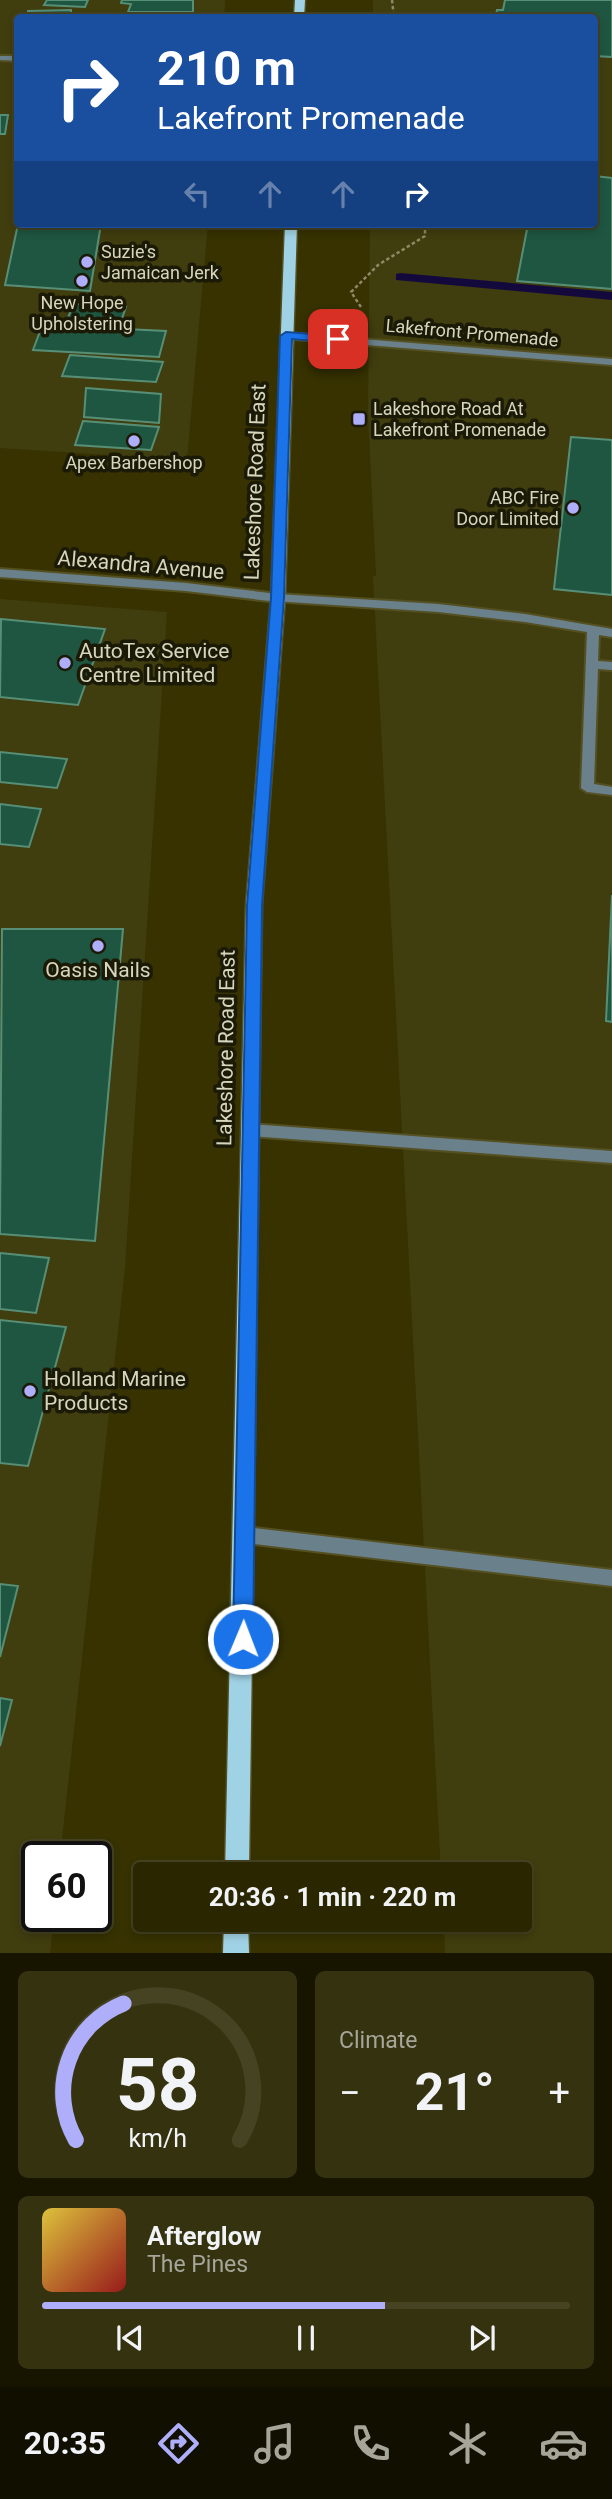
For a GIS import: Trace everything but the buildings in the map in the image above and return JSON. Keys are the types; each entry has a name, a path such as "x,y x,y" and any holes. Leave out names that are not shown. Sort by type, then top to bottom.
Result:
{"main road":[{"name":"Lakeshore Road East","path":"237,1862 246,1535 254,905 278,598 291,228"},
{"path":"236,1932 236,1953"}],"street":[{"name":"Lakefront Promenade","path":"286,336 612,362"},
{"name":"Alexandra Avenue","path":"0,573 186,587 278,598 438,608 524,618 612,633"},
{"path":"593,631 587,788 612,791"},
{"path":"592,664 612,666"},
{"path":"251,1130 612,1157"},
{"path":"246,1535 612,1578"}],"path":[{"path":"366,313 351,292 379,262 425,236 425,228"}],"shaded area":[{"path":"0,0 225,0 224,14 14,14 14,228 208,228 187,460 0,448"},
{"path":"373,0 612,0 612,1953 445,1953 444,1932 532,1932 532,1862 440,1862 373,576 376,576 368,412 370,228 598,228 598,14 373,14"},
{"path":"0,599 167,612 125,1268 62,1841 21,1841 21,1932 52,1932 50,1953 0,1953"}],"waterway":[{"path":"400,277 612,296"}],"place":[{"name":"Suzie's Jamaican Jerk","path":"87,262"},
{"name":"New Hope Upholstering","path":"82,281"},
{"name":"Lakeshore Road At Lakefront Promenade","path":"359,419"},
{"name":"Apex Barbershop","path":"134,441"},
{"name":"ABC Fire Door Limited","path":"573,508"},
{"name":"AutoTex Service Centre Limited","path":"65,663"},
{"name":"Oasis Nails","path":"98,946"},
{"name":"Holland Marine Products","path":"30,1391"}],"route":[{"path":"243,1639 254,905 278,598 286,336 338,339"}]}
